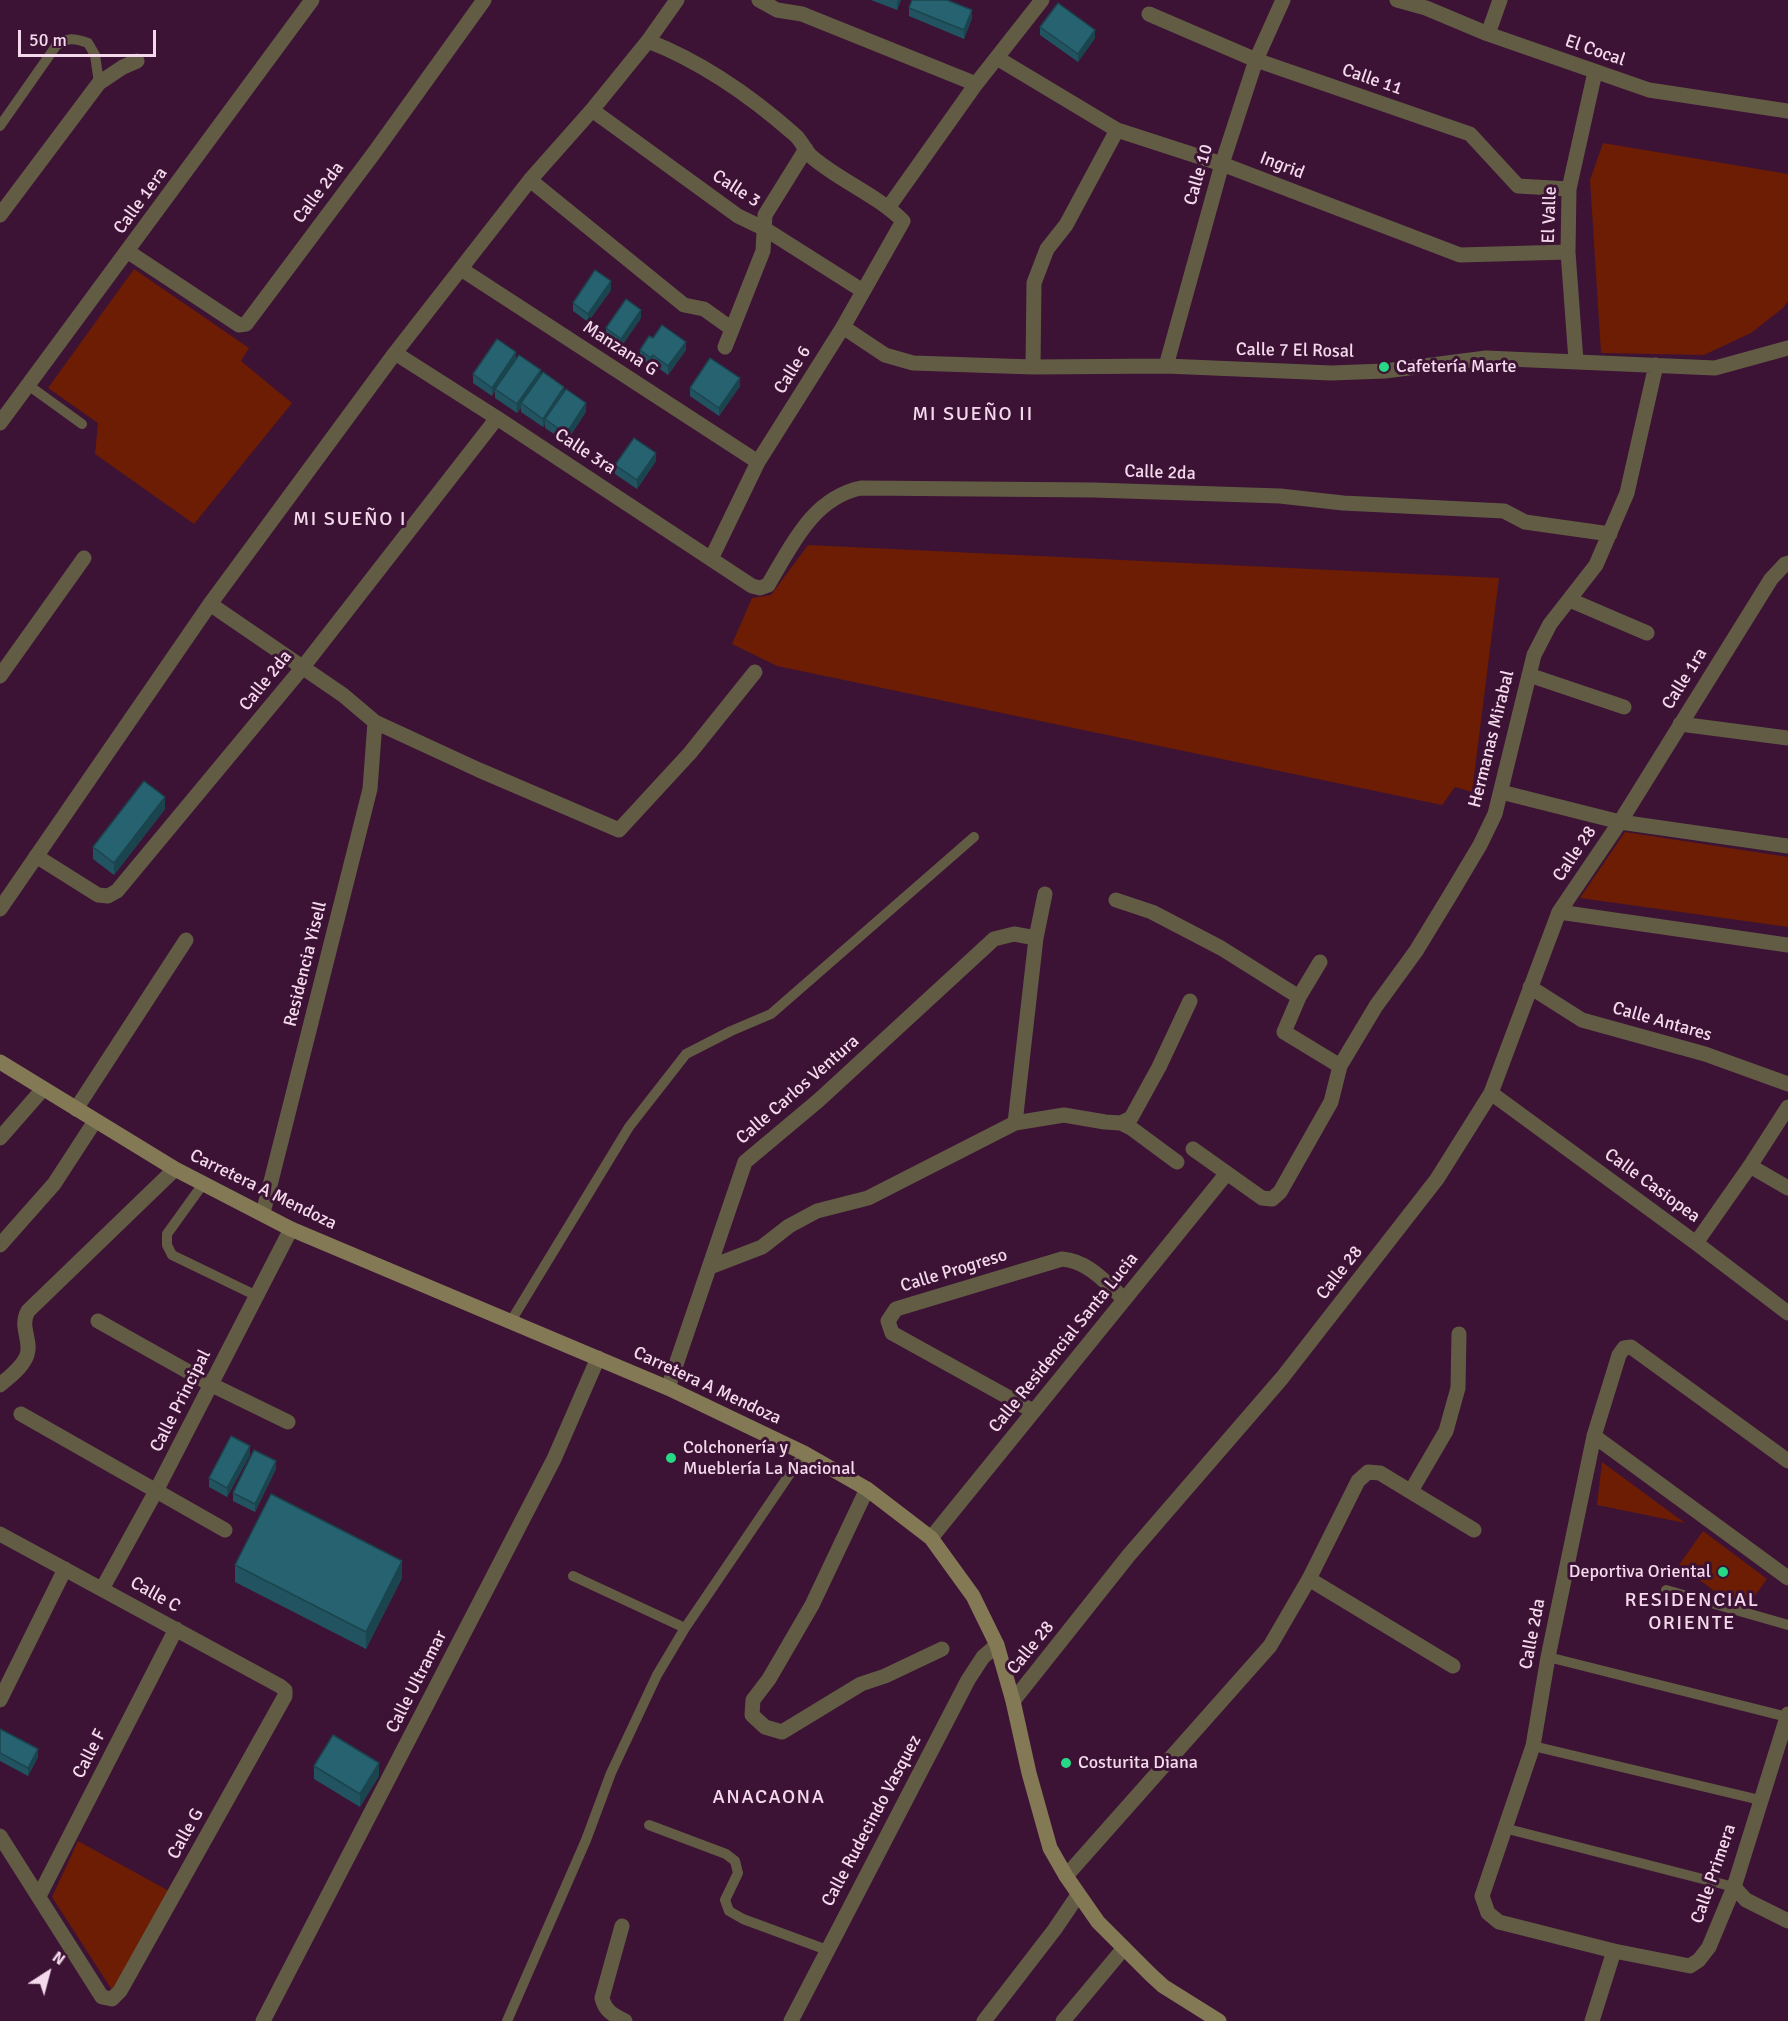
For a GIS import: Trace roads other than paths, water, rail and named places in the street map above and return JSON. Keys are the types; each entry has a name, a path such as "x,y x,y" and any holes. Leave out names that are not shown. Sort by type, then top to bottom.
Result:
{"street":[{"name":"Calle 1era","path":"0,423 312,0"},
{"name":"Calle 2da","path":"128,251 239,325 246,324 374,153 484,0"},
{"path":"0,909 210,604 395,353 530,180 592,110 648,41 677,0"},
{"path":"759,0 777,10 804,7 976,84"},
{"path":"648,41 681,54 766,109 798,138 812,158 888,208 976,84 1042,0"},
{"name":"Calle 10","path":"1166,366 1222,164 1256,60 1283,0"},
{"name":"El Cocal","path":"1397,0 1426,8 1488,34 1649,90 1788,111"},
{"path":"1488,34 1500,0"},
{"name":"Calle 11","path":"1149,14 1256,60 1470,134 1518,186 1569,189"},
{"name":"Ingrid","path":"997,58 1117,129 1222,164 1460,255 1568,252"},
{"path":"0,215 99,83 123,67 137,61"},
{"name":"El Valle","path":"1576,361 1568,252 1569,189 1595,72"},
{"name":"Calle 3","path":"592,110 738,216 765,229 863,291"},
{"path":"1034,367 1034,283 1047,249 1066,225 1117,129"},
{"path":"725,347 763,250 765,215 806,149"},
{"path":"530,180 684,305 704,309 732,329"},
{"name":"Calle 6","path":"711,559 758,462 843,327 903,222 888,208"},
{"name":"Manzana G","path":"461,269 758,462"},
{"name":"Calle 7 El Rosal","path":"843,327 885,354 913,363 1034,367 1166,366 1331,373 1385,371 1485,358 1715,368 1788,348"},
{"name":"Calle 3ra","path":"395,353 752,586"},
{"name":"Hermanas Mirabal","path":"1227,1173 1262,1198 1272,1199 1280,1192 1331,1102 1340,1066 1376,1006 1416,951 1480,845 1495,814 1534,655 1550,624 1596,565 1627,493 1656,365"},
{"name":"Calle 2da","path":"36,856 98,895 108,896 117,891 303,667 497,418"},
{"name":"Calle 2da","path":"752,586 760,588 768,585 799,533 816,513 838,497 861,488 1094,490 1280,496 1343,504 1504,511 1525,522 1610,534"},
{"path":"0,676 84,558"},
{"name":"Calle 1ra","path":"1620,822 1771,579 1788,563"},
{"path":"1570,600 1647,633"},
{"path":"210,604 303,667 375,722 479,770 620,830 690,753 755,672"},
{"path":"1529,675 1624,707"},
{"name":"Residencia Yisell","path":"263,1213 370,789 375,722"},
{"path":"1680,724 1788,738"},
{"path":"1501,792 1620,822 1788,846"},
{"name":"Calle 28","path":"1013,1701 1129,1555 1282,1378 1437,1179 1491,1093 1559,912 1620,822"},
{"path":"1015,1123 1036,938 1045,894"},
{"path":"1116,900 1152,912 1221,948 1299,997"},
{"path":"1559,912 1788,945"},
{"name":"Calle Carlos Ventura","path":"668,1388 745,1162 819,1100 994,939 1014,934 1036,938"},
{"path":"76,1108 186,940"},
{"path":"1320,963 1299,997 1284,1032 1340,1066"},
{"name":"Calle Antares","path":"1530,987 1582,1020 1705,1054 1788,1084"},
{"path":"1121,1123 1131,1118 1159,1067 1190,1001"},
{"name":"Carretera A Mendoza","path":"0,1062 203,1184 291,1228 668,1388 804,1454 867,1489 931,1538 972,1596 997,1645 1050,1848 1066,1876 1098,1922 1163,1986 1219,2021"},
{"path":"0,1138 43,1089"},
{"name":"Calle Casiopea","path":"1491,1093 1788,1313"},
{"path":"1696,1243 1788,1107"},
{"path":"710,1267 762,1247 789,1226 817,1211 868,1198 1015,1123 1064,1115 1121,1123 1177,1162"},
{"path":"0,1245 54,1184 96,1121"},
{"path":"1193,1149 1227,1173"},
{"path":"1750,1166 1788,1188"},
{"path":"0,1384 19,1367 27,1355 24,1319 28,1311 175,1168"},
{"name":"Calle Residencial Santa Lucia","path":"931,1538 1227,1173"},
{"name":"Calle Principal","path":"102,1589 212,1385 291,1228"},
{"name":"Calle Progreso","path":"1033,1411 892,1333 888,1321 896,1309 1062,1259 1075,1260 1086,1265 1124,1299"},
{"path":"98,1321 212,1385 288,1422"},
{"path":"1411,1491 1446,1431 1458,1388 1459,1334"},
{"name":"Calle 2da","path":"1614,1951 1499,1922 1488,1912 1482,1896 1533,1746 1548,1657 1593,1436 1619,1355 1624,1348 1631,1347 1788,1461"},
{"name":"Calle Ultramar","path":"263,2021 554,1459 598,1358"},
{"path":"21,1414 225,1530"},
{"path":"1593,1436 1788,1578"},
{"path":"1066,1876 1270,1646 1309,1579 1358,1481 1368,1472 1380,1473 1474,1530"},
{"path":"867,1489 812,1605 769,1678 753,1700 752,1715 765,1727 782,1732 861,1684 885,1676 942,1649"},
{"name":"Calle C","path":"0,1534 280,1686 285,1690 285,1696"},
{"path":"0,1700 65,1569"},
{"path":"1309,1579 1453,1666"},
{"name":"Calle F","path":"39,1896 176,1629"},
{"name":"Calle Rudecindo Vasquez","path":"791,2021 968,1680 983,1657 997,1645"},
{"name":"Calle G","path":"39,1896 102,1997 112,1999 120,1991 285,1696"},
{"name":"Calle Primera","path":"1614,1951 1690,1966 1699,1960 1709,1947 1734,1887 1788,1715"},
{"path":"0,1836 39,1896"},
{"path":"1734,1887 1746,1900 1788,1921"},
{"path":"984,2021 1056,1929 1078,1895"},
{"path":"622,1926 602,1998 604,2007 625,2021"},
{"path":"1063,2021 1124,1948"},
{"path":"1592,2021 1614,1951"}],"lane":[{"path":"0,126 56,46 64,39 75,38 88,43 95,55 99,83"},
{"path":"28,385 82,424"},
{"path":"511,1321 629,1127 686,1054 771,1014 974,837"},
{"path":"203,1184 168,1234 167,1245 172,1255 257,1296"},
{"path":"507,2021 586,1840 611,1773 657,1676 685,1628 804,1454"},
{"path":"573,1576 685,1628"},
{"path":"1666,1590 1788,1625"},
{"path":"1548,1657 1788,1715"},
{"path":"1533,1746 1760,1800"},
{"path":"648,1826 726,1854 735,1862 738,1873 725,1900 729,1911 743,1919 826,1950"},
{"path":"1504,1828 1734,1887"}],"place":[{"name":"Cafetería Marte","path":"1384,367"},
{"name":"Colchonería y Mueblería La Nacional","path":"671,1458"},
{"name":"Deportiva Oriental","path":"1723,1572"},
{"name":"Costurita Diana","path":"1066,1763"}],"district":[{"name":"MI SUEÑO II","path":"973,415"},
{"name":"MI SUEÑO I","path":"350,520"},
{"name":"RESIDENCIAL ORIENTE","path":"1692,1612"},
{"name":"ANACAONA","path":"769,1798"}]}
